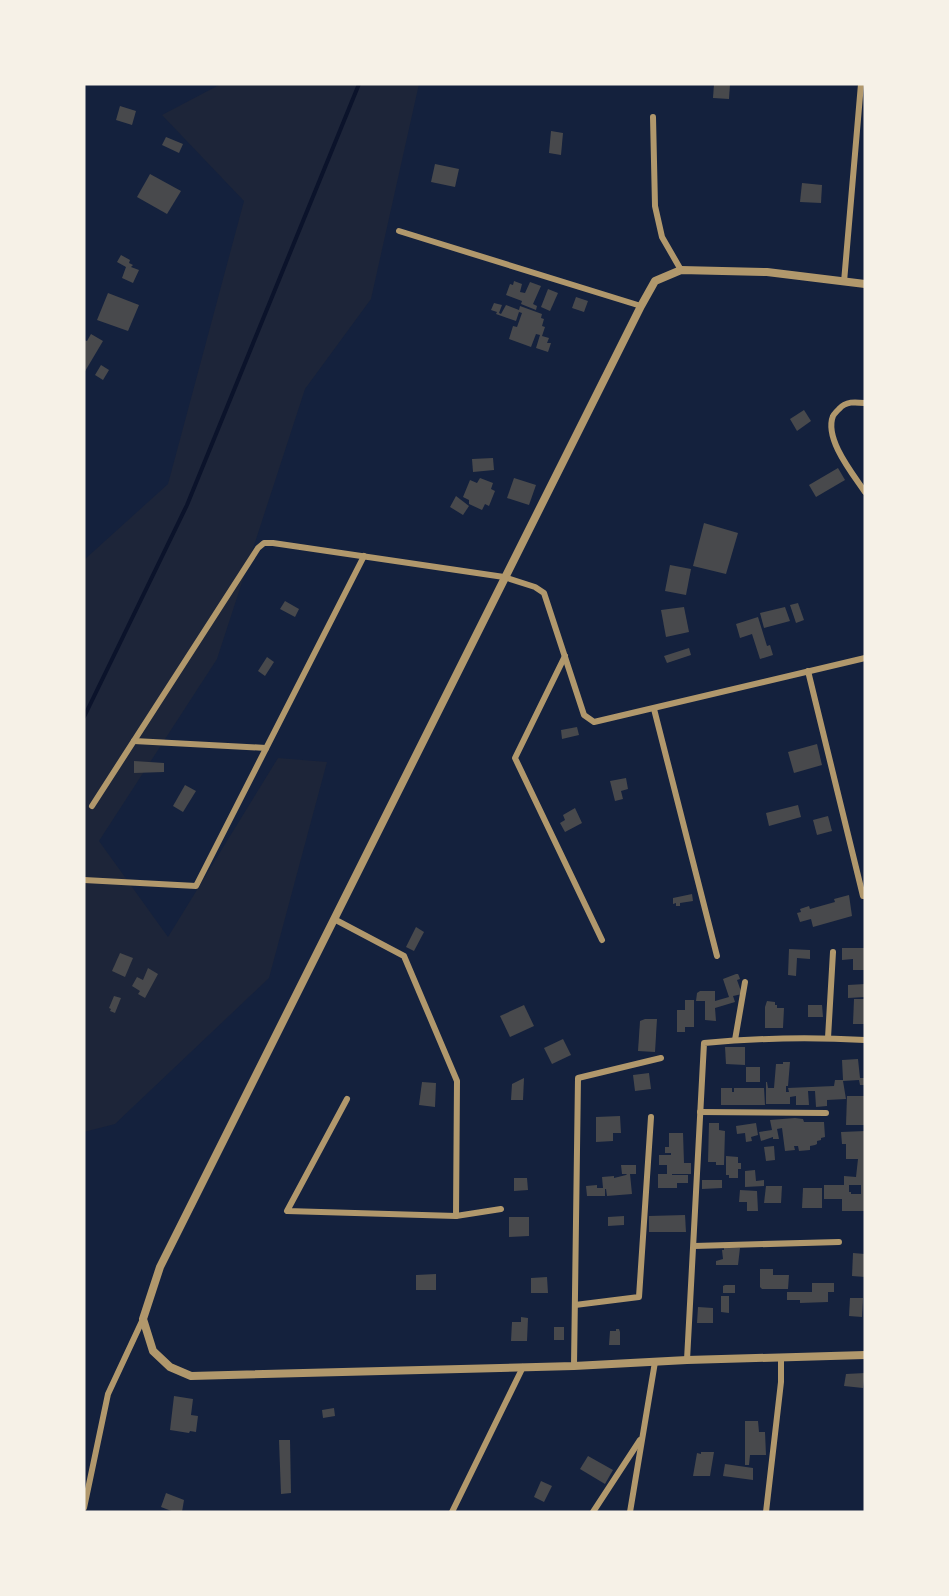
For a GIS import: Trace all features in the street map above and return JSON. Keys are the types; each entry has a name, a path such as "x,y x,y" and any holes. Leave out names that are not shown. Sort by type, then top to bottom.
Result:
{"street":[{"path":"844,282 861,84"},
{"path":"653,117 655,206 662,237 681,270"},
{"path":"399,231 641,306"},
{"path":"84,1508 86,1484 108,1394 142,1319 160,1267 504,577 655,281 681,270 768,272 865,284"},
{"path":"865,403 853,401 842,405 833,416 832,429 835,446 865,492"},
{"path":"92,806 258,548 264,543 504,577 535,587 544,593 584,715 594,722 865,658"},
{"path":"84,880 196,886 364,556"},
{"path":"565,655 515,758 602,940"},
{"path":"808,671 863,896"},
{"path":"654,709 717,956"},
{"path":"134,741 266,748"},
{"path":"334,919 404,956 458,1082 456,1216"},
{"path":"828,1038 833,952"},
{"path":"735,1040 745,982"},
{"path":"687,1360 704,1043 828,1038 865,1040"},
{"path":"574,1366 578,1078 661,1058"},
{"path":"347,1100 287,1211 456,1216 501,1209"},
{"path":"700,1112 826,1113"},
{"path":"575,1305 639,1297 651,1118"},
{"path":"694,1246 839,1242"},
{"path":"142,1319 153,1351 170,1367 191,1376 574,1366 865,1355"},
{"path":"766,1512 781,1382 781,1358"},
{"path":"630,1512 655,1362"},
{"path":"445,1512 452,1512 523,1367"},
{"path":"593,1512 642,1437"}],"shaded area":[{"path":"221,84 419,84 371,299 305,389 217,659 99,841 168,937 278,758 327,762 269,978 115,1124 84,1132 84,560 168,484 244,201 162,115"}],"building":[{"path":"714,84 730,84 729,99 713,98"},
{"path":"120,106 136,111 132,125 116,120"},
{"path":"551,131 563,133 561,155 549,153"},
{"path":"166,137 183,144 179,153 162,145"},
{"path":"435,164 459,169 455,187 431,182"},
{"path":"150,174 181,191 167,214 137,197"},
{"path":"802,183 822,185 821,203 800,202"},
{"path":"121,255 130,260 129,263 133,265 131,267 139,270 133,283 122,278 126,267 117,262"},
{"path":"514,281 522,284 520,292 525,293 530,282 541,286 533,304 537,306 536,310 506,295 510,284 513,285"},
{"path":"548,289 558,293 550,311 541,307"},
{"path":"108,293 139,305 128,331 97,320"},
{"path":"576,297 588,301 584,312 572,308"},
{"path":"494,303 502,305 499,313 501,314 506,305 519,310 520,306 542,314 541,318 544,319 542,326 545,327 542,336 549,338 547,343 551,343 548,352 536,348 540,335 536,334 531,347 509,339 513,326 517,327 522,313 519,312 516,321 496,314 497,312 491,310"},
{"path":"91,334 103,341 84,373 84,340 87,341"},
{"path":"101,365 109,370 103,380 95,375"},
{"path":"804,410 811,421 797,431 790,419"},
{"path":"493,458 494,470 473,472 472,459"},
{"path":"838,468 845,480 816,497 809,485"},
{"path":"480,478 493,483 491,489 495,491 489,506 485,504 482,510 469,504 469,500 463,497 470,480 477,483"},
{"path":"514,478 536,485 529,505 507,498"},
{"path":"456,496 469,506 463,515 450,507"},
{"path":"704,523 738,533 726,574 693,566"},
{"path":"670,565 691,569 686,595 665,591"},
{"path":"285,601 299,609 295,617 280,609"},
{"path":"798,603 804,620 796,623 790,605"},
{"path":"684,607 689,632 666,637 661,610"},
{"path":"785,607 790,621 764,628 760,613"},
{"path":"758,617 767,646 770,645 773,655 760,659 752,634 740,638 736,624"},
{"path":"689,648 691,655 667,663 664,656"},
{"path":"267,657 274,662 265,676 258,671"},
{"path":"577,727 579,735 562,739 561,730"},
{"path":"817,744 822,765 794,773 788,752"},
{"path":"134,761 164,763 164,772 134,773"},
{"path":"626,778 628,789 621,791 623,799 615,801 610,781"},
{"path":"185,785 196,791 183,812 173,806"},
{"path":"798,805 801,817 769,826 766,813"},
{"path":"575,808 582,823 565,832 560,823 565,820 563,815"},
{"path":"828,816 832,831 817,835 813,820"},
{"path":"692,894 693,901 680,903 680,906 673,904 673,898"},
{"path":"849,895 852,916 813,927 811,919 800,922 797,913 801,912 800,909 809,906 810,909 835,902 834,899"},
{"path":"416,927 424,932 414,951 406,947"},
{"path":"842,948 865,948 865,970 853,970 853,959 842,960"},
{"path":"789,949 810,950 810,959 797,958 796,976 788,975"},
{"path":"120,953 133,958 125,977 112,971"},
{"path":"148,968 158,974 145,998 138,994 140,991 132,986 137,977 143,980"},
{"path":"736,974 740,979 737,980 742,994 733,996 735,1002 715,1008 716,1021 705,1020 705,1001 696,1001 697,993 715,991 715,1001 729,997 723,979"},
{"path":"865,984 865,997 848,998 848,985"},
{"path":"114,996 121,998 115,1013 109,1008"},
{"path":"854,999 865,999 865,1024 853,1024"},
{"path":"685,1000 694,1000 694,1027 685,1027 685,1032 677,1032 677,1010 685,1010"},
{"path":"767,1001 775,1002 777,1008 784,1008 783,1028 765,1028"},
{"path":"524,1005 534,1026 510,1037 500,1016"},
{"path":"808,1005 822,1005 823,1017 808,1017"},
{"path":"657,1019 655,1052 638,1051 640,1021"},
{"path":"563,1039 571,1055 552,1064 544,1048"},
{"path":"725,1047 745,1047 745,1065 726,1064"},
{"path":"858,1059 860,1078 865,1078 865,1085 860,1085 859,1080 843,1081 846,1099 827,1100 827,1106 816,1107 815,1091 808,1091 809,1105 796,1105 796,1096 790,1097 790,1104 766,1104 766,1082 768,1088 774,1088 776,1064 790,1062 788,1086 786,1086 786,1092 789,1092 788,1088 834,1086 835,1080 843,1080 842,1060"},
{"path":"746,1067 760,1067 760,1082 746,1082"},
{"path":"649,1073 651,1089 635,1091 633,1075"},
{"path":"524,1078 523,1100 511,1100 512,1084"},
{"path":"422,1082 436,1083 435,1107 419,1105"},
{"path":"721,1088 732,1088 734,1092 734,1088 764,1088 765,1105 721,1105"},
{"path":"847,1096 865,1096 865,1125 846,1125"},
{"path":"620,1116 621,1133 613,1133 613,1141 596,1142 596,1117"},
{"path":"803,1119 804,1122 824,1122 825,1137 817,1141 817,1144 810,1146 810,1150 799,1151 798,1146 794,1146 795,1150 785,1151 782,1128 777,1129 779,1139 773,1139 773,1137 761,1141 759,1132 772,1130 770,1120"},
{"path":"709,1123 719,1123 719,1130 725,1131 724,1165 708,1162"},
{"path":"756,1123 758,1135 751,1137 752,1141 746,1142 745,1133 737,1134 736,1126"},
{"path":"865,1131 865,1211 842,1211 842,1199 824,1199 824,1185 844,1185 844,1176 856,1177 858,1159 846,1159 846,1144 842,1144 841,1132","holes":["849,1185 861,1185 861,1194 849,1192"]},
{"path":"669,1133 683,1133 684,1163 691,1163 691,1174 672,1174 688,1175 688,1183 677,1183 677,1188 658,1188 658,1174 667,1174 667,1165 659,1165 659,1155 671,1155 671,1153 665,1153 665,1147 669,1147"},
{"path":"774,1146 775,1160 766,1161 764,1147"},
{"path":"726,1156 738,1157 741,1169 738,1169 738,1178 729,1178 729,1175 726,1175"},
{"path":"621,1165 636,1165 636,1174 630,1174 632,1194 607,1196 605,1189 605,1196 587,1196 586,1186 597,1185 597,1188 603,1188 602,1177 614,1176 614,1178 626,1175 622,1174"},
{"path":"755,1170 756,1181 764,1180 764,1186 745,1187 745,1171"},
{"path":"514,1178 527,1178 528,1190 514,1191"},
{"path":"702,1180 722,1180 722,1188 702,1189"},
{"path":"766,1186 782,1186 781,1203 764,1203"},
{"path":"803,1188 822,1188 822,1208 802,1208"},
{"path":"740,1190 757,1191 758,1211 747,1211 747,1202 739,1202"},
{"path":"685,1215 686,1232 649,1232 649,1216"},
{"path":"624,1216 624,1225 608,1226 608,1217"},
{"path":"509,1217 529,1217 529,1236 509,1237"},
{"path":"740,1248 738,1265 716,1265 716,1261 723,1259 722,1250"},
{"path":"853,1253 865,1254 865,1277 852,1276"},
{"path":"760,1269 773,1269 773,1275 789,1275 788,1289 762,1289"},
{"path":"436,1274 436,1290 416,1290 416,1275"},
{"path":"547,1277 548,1293 531,1293 531,1278"},
{"path":"812,1283 834,1283 834,1292 828,1292 828,1302 800,1303 800,1300 787,1300 787,1292 812,1292"},
{"path":"725,1285 735,1285 735,1293 723,1293"},
{"path":"721,1296 729,1296 729,1313 721,1312"},
{"path":"850,1298 863,1298 862,1317 849,1316"},
{"path":"698,1307 713,1308 713,1323 697,1323"},
{"path":"521,1317 528,1318 527,1341 511,1341 512,1322 521,1322"},
{"path":"554,1327 564,1327 564,1340 554,1340"},
{"path":"616,1329 620,1332 620,1345 609,1345 610,1331 616,1331"},
{"path":"865,1373 863,1388 844,1386 846,1374"},
{"path":"174,1396 193,1399 191,1415 198,1416 196,1432 170,1430"},
{"path":"334,1408 335,1416 323,1418 322,1410"},
{"path":"745,1421 758,1421 759,1432 765,1432 766,1455 750,1455 749,1465 745,1465"},
{"path":"279,1440 290,1440 291,1493 281,1494"},
{"path":"701,1452 714,1452 710,1476 693,1476 697,1453 701,1454"},
{"path":"588,1456 613,1470 605,1484 580,1469"},
{"path":"725,1464 753,1468 753,1480 723,1476"},
{"path":"541,1481 552,1486 544,1502 534,1497"},
{"path":"166,1493 184,1500 182,1512 174,1512 161,1507"}],"waterway":[{"path":"84,717 187,505 359,84"}]}
